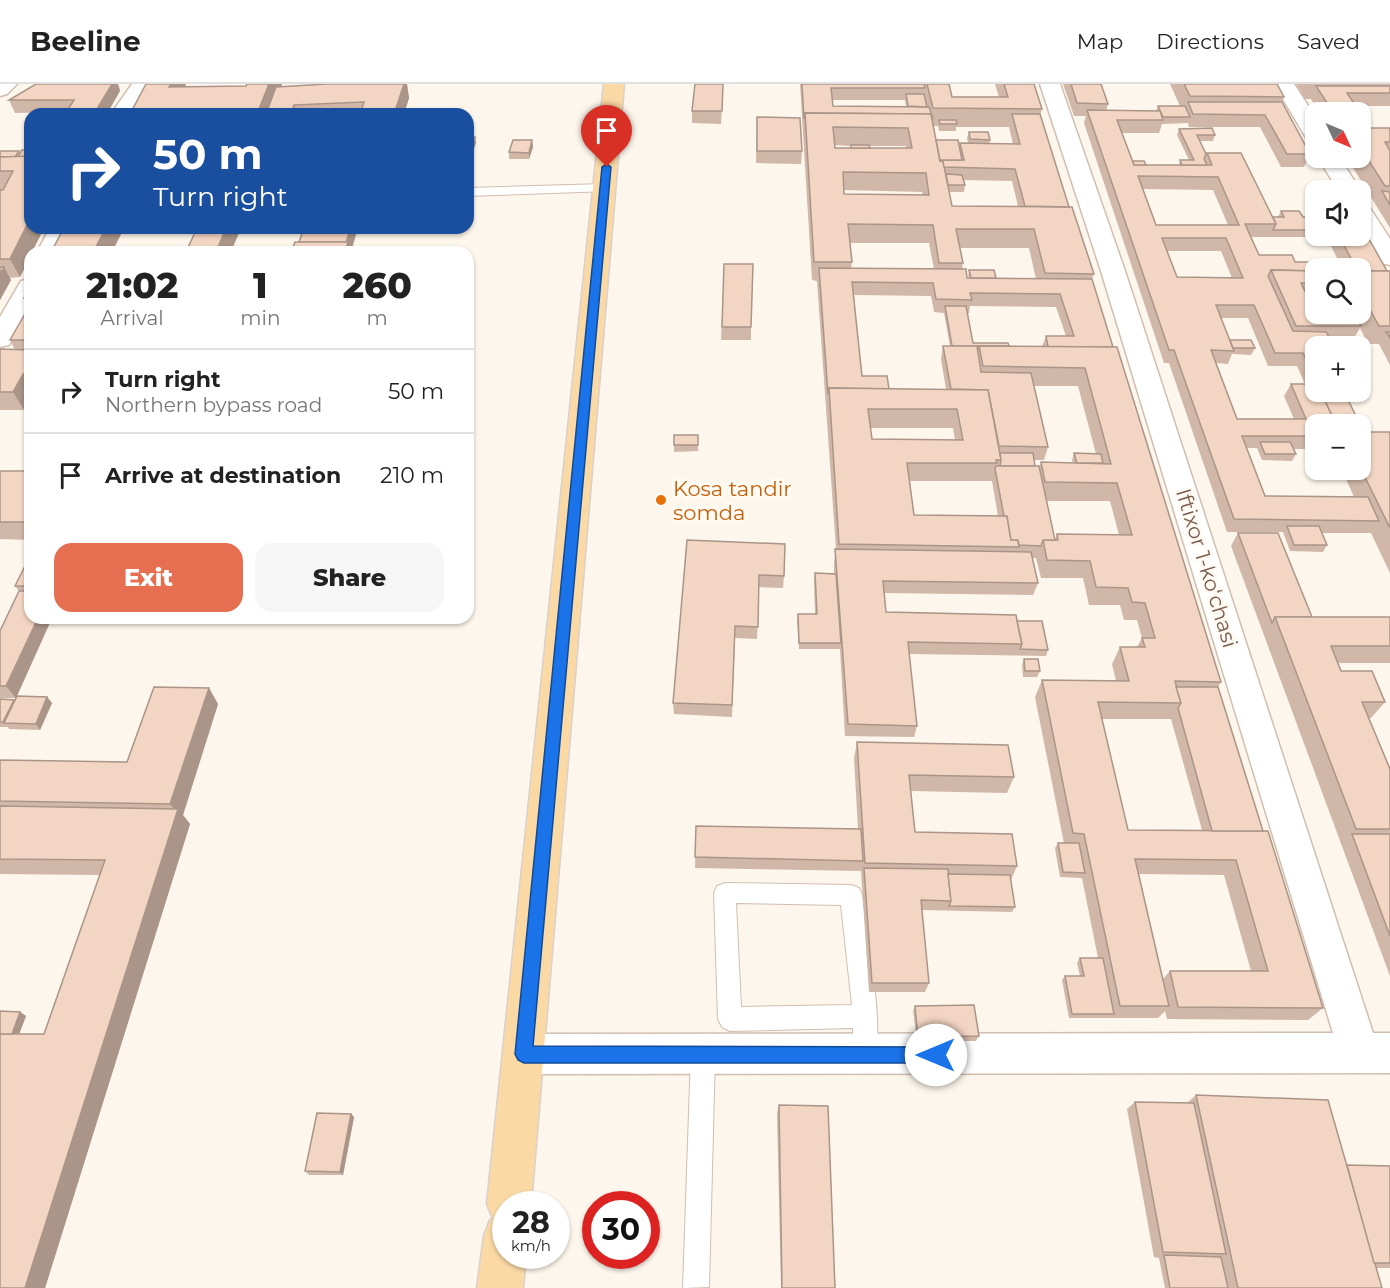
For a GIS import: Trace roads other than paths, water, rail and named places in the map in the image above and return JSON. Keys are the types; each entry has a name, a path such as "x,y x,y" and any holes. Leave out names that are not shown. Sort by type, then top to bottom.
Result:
{"main road":[{"path":"510,1191 614,84"},
{"path":"500,1288 502,1269"}],"street":[{"path":"0,90 3,84"},
{"path":"126,108 142,84"},
{"name":"Iftixor 1-koʻchasi","path":"1050,84 1375,1054"},
{"path":"1284,84 1305,118"},
{"path":"1371,228 1390,258"},
{"path":"0,339 24,297"},
{"path":"524,1054 1375,1054"}],"lane":[{"path":"474,192 605,188"},
{"path":"865,1016 730,1019 725,893 851,895 865,1016 865,1055"},
{"path":"696,1287 704,1054"}],"place":[{"name":"Kosa tandir somda","path":"661,500"}]}
